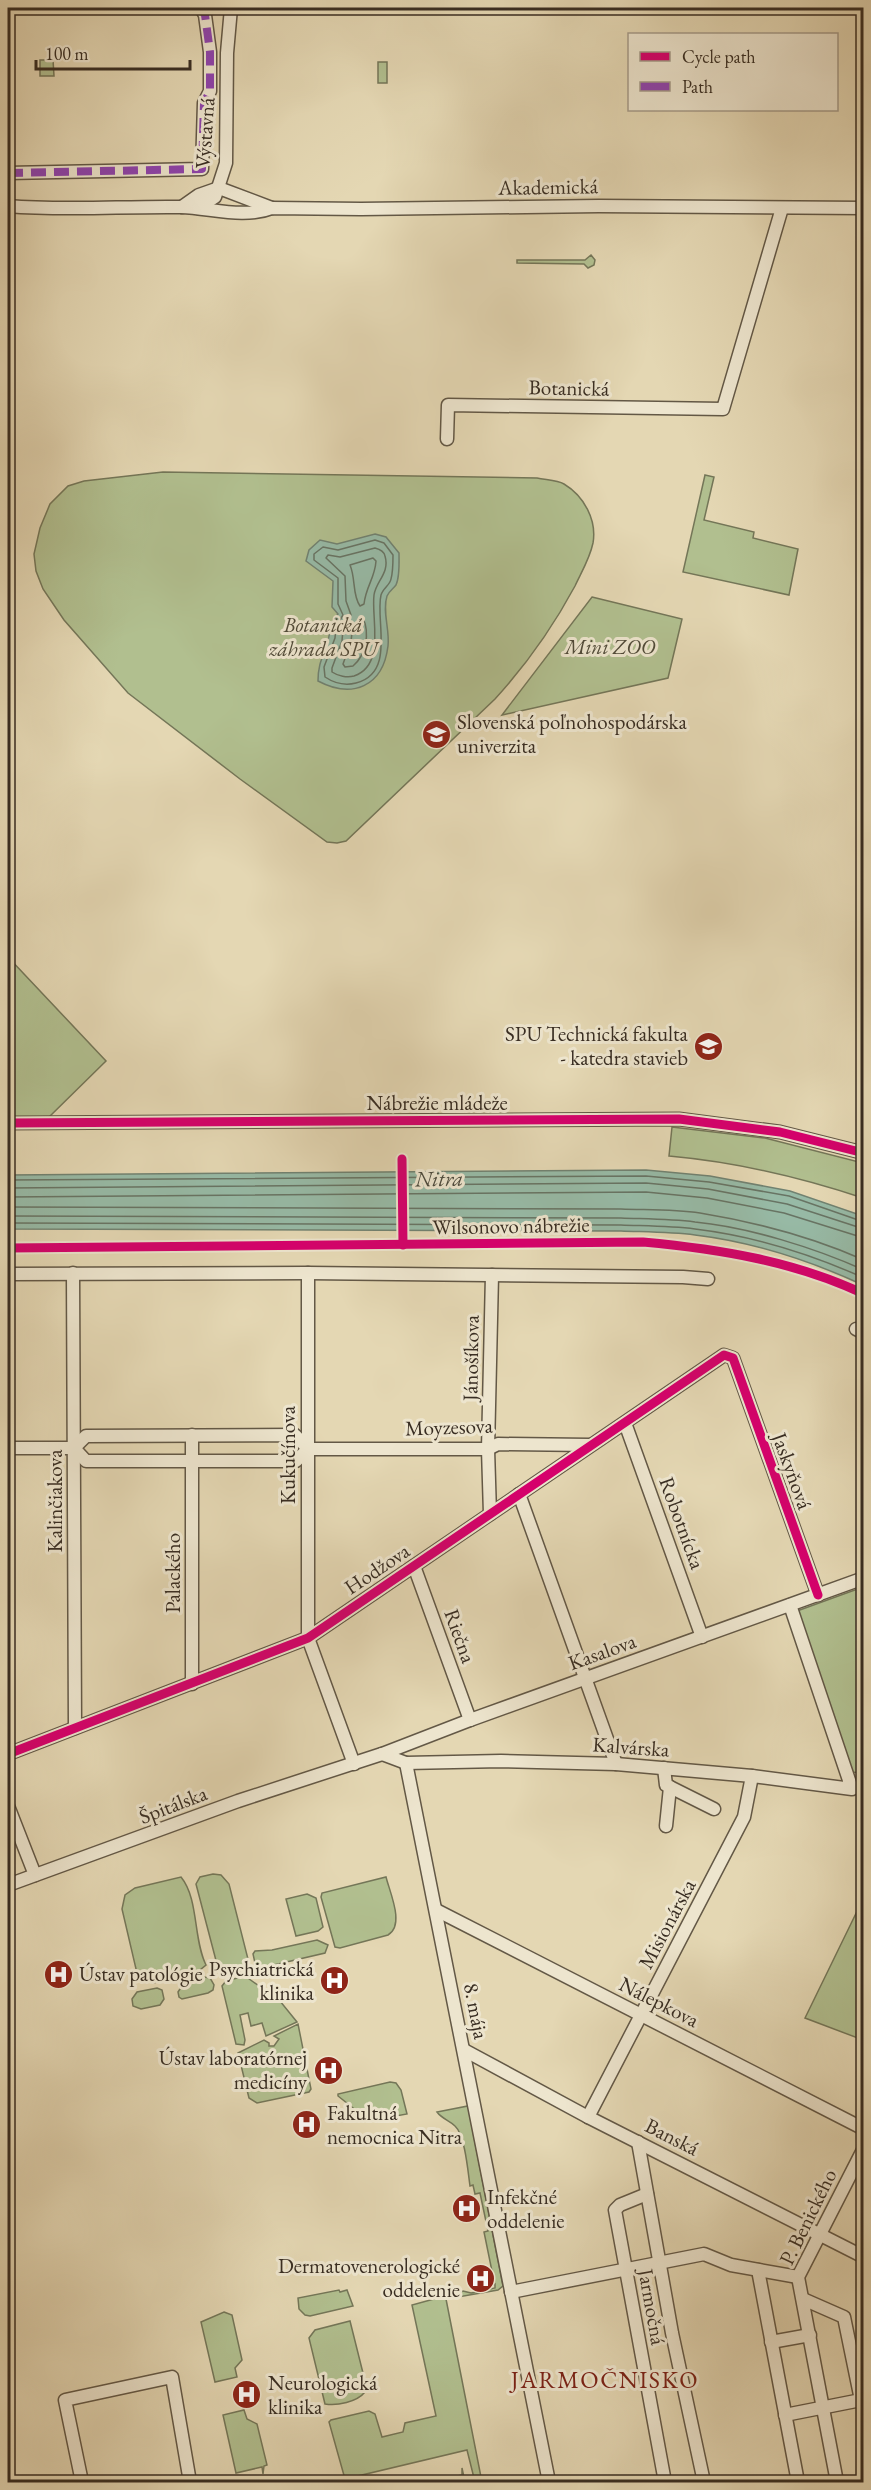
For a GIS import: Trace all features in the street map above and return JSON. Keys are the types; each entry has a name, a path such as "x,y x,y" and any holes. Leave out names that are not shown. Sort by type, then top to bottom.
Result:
{"street":[{"path":"8,173 202,169 204,104 210,91 210,52 205,15 201,8"},
{"name":"Výstavná","path":"198,208 215,197 225,170 227,53 231,8"},
{"path":"225,170 241,196"},
{"path":"219,188 272,208"},
{"path":"219,188 234,212"},
{"name":"Výstavná","path":"182,207 199,195 219,188"},
{"path":"8,206 198,208"},
{"name":"Akademická","path":"198,208 217,212 265,211 272,208 599,206 864,208"},
{"name":"Botanická","path":"447,439 448,405 723,409 782,208"},
{"name":"Nábrežie mládeže","path":"8,1123 679,1119 780,1132 864,1153"},
{"name":"Kalinčiakova","path":"73,1273 75,1728"},
{"path":"8,1274 308,1273 683,1276 708,1279"},
{"name":"Kukučínova","path":"308,1273 308,1638"},
{"name":"Jánošíkova","path":"490,1514 488,1449 492,1275"},
{"name":"Hodžova","path":"8,1754 308,1638 724,1355 733,1359"},
{"name":"Jaskyňová","path":"733,1359 818,1595"},
{"name":"Robotnícka","path":"625,1423 702,1637"},
{"name":"Palackého","path":"192,1435 192,1684"},
{"name":"Moyzesova","path":"8,1448 74,1448 86,1436 295,1435 308,1449"},
{"name":"Moyzesova","path":"74,1448 86,1461 192,1462 296,1461 308,1449 488,1449 498,1444 592,1445"},
{"path":"519,1494 616,1764"},
{"name":"Riečna","path":"414,1566 470,1720"},
{"name":"Kasalova","path":"354,1764 864,1578"},
{"name":"Kalvárska","path":"406,1763 501,1761 616,1764 752,1776 852,1789 790,1605"},
{"path":"308,1638 354,1764"},
{"path":"382,1754 406,1763"},
{"name":"8. mája","path":"406,1763 549,2482"},
{"name":"Špitálska","path":"8,1885 238,1802 354,1764"},
{"path":"664,1768 666,1785 714,1809"},
{"name":"Misionárska","path":"588,2117 744,1817 752,1776"},
{"path":"666,1826 670,1787"},
{"path":"8,1806 35,1875"},
{"name":"Nálepkova","path":"436,1910 864,2129"},
{"name":"Banská","path":"464,2050 588,2117 864,2257"},
{"name":"Jarmočná","path":"638,2142 704,2482"},
{"name":"P. Benického","path":"837,2482 798,2277 864,2148"},
{"name":"Jarmočná","path":"647,2194 620,2205 615,2210 665,2482"},
{"path":"511,2292 704,2254 731,2265 798,2277"},
{"path":"758,2270 798,2482"},
{"path":"785,2415 861,2400 844,2317 803,2299"},
{"path":"771,2342 810,2335"},
{"path":"82,2482 65,2400 172,2377 190,2482"}],"green space":[{"path":"40,60 53,60 54,76 40,76"},
{"path":"378,62 387,62 387,83 378,83"},
{"path":"591,255 595,260 594,265 588,268 584,264 517,263 517,260 585,260"},
{"name":"Botanická záhrada SPU","path":"163,472 551,480 571,489 588,509 593,526 593,543 583,571 558,616 529,659 507,686 346,841 327,842 128,693 64,620 43,589 36,571 34,554 40,528 50,504 68,486 84,481"},
{"path":"705,475 714,477 704,520 754,532 753,538 798,549 789,595 683,572"},
{"name":"Mini ZOO","path":"592,597 682,619 668,678 502,715"},
{"path":"8,957 106,1061 48,1118 8,1118"},
{"path":"672,1127 765,1138 863,1163 863,1198 768,1171 669,1156"},
{"path":"863,1587 864,1759 857,1772 850,1773 797,1611"},
{"path":"221,1875 229,1884 249,1963 244,1970 225,1975 219,1972 196,1884 200,1877"},
{"path":"181,1877 191,1896 199,1943 206,1965 195,1974 153,1983 145,1980 136,1969 122,1909 125,1895 135,1888"},
{"path":"386,1877 395,1908 393,1930 388,1935 340,1948 335,1947 321,1897 322,1893"},
{"path":"307,1894 316,1898 323,1927 318,1931 296,1936 286,1899"},
{"path":"863,1899 863,2040 805,2018"},
{"path":"317,1940 328,1945 325,1953 261,1968 255,1963 253,1954 255,1951 272,1950"},
{"path":"245,1976 280,2001 297,2022 266,2036 262,2023 251,2026 248,2013 240,2015 245,2040 244,2045 236,2044 222,1986 226,1981"},
{"path":"204,1977 210,1978 214,1985 213,1990 182,1999 179,1997 178,1992 184,1983"},
{"path":"157,1988 162,1990 164,1999 160,2005 141,2009 133,2006 132,1999 137,1992"},
{"path":"298,2024 311,2089 309,2092 257,2103 249,2098 238,2053 264,2040 269,2043 269,2046 274,2046 279,2039 274,2036"},
{"path":"390,2082 396,2083 401,2090 407,2114 374,2120 367,2119 338,2096 338,2094"},
{"path":"468,2106 503,2286 498,2290 446,2299 482,2482 475,2482 467,2450 345,2479 329,2422 331,2420 369,2411 375,2414 382,2437 403,2432 405,2423 436,2416 412,2305 463,2291 471,2293 495,2288 495,2284 488,2286 487,2283 494,2281 484,2232 488,2231 480,2193 475,2194 473,2185 470,2186 466,2154 458,2131 453,2124 437,2112"},
{"path":"339,2290 340,2292 347,2290 353,2306 310,2316 305,2315 299,2309 298,2298"},
{"path":"224,2312 232,2315 242,2360 235,2368 237,2377 215,2382 201,2322"},
{"path":"350,2321 366,2385 365,2392 347,2402 325,2404 309,2338 315,2330"},
{"path":"244,2410 247,2419 257,2424 267,2465 264,2466 263,2474 262,2467 236,2473 223,2415"},
{"path":"462,2468 465,2482 430,2482 462,2475"}],"water":[{"path":"375,534 386,537 399,553 397,582 388,594 386,602 388,646 385,660 373,680 354,689 343,689 318,681 319,667 332,624 338,614 332,607 333,581 306,561 309,550 320,540 337,544"},
{"name":"Nitra","path":"646,1170 710,1176 790,1191 863,1216 863,1285 802,1260 760,1248 717,1238 677,1233 8,1229 8,1175"}],"marked path":[{"path":"8,173 202,169 204,103 210,91 210,52 205,15 201,8"}],"cycle path":[{"path":"8,1123 679,1119 780,1132 864,1153"},
{"path":"402,1159 403,1245"},
{"name":"Wilsonovo nábrežie","path":"8,1248 643,1242 700,1248 756,1258 811,1273 864,1294"},
{"path":"8,1754 308,1638 724,1355 733,1358 818,1595"}],"place":[{"name":"Slovenská poľnohospodárska univerzita","path":"436,734"},
{"name":"SPU Technická fakulta - katedra stavieb","path":"709,1046"},
{"name":"Ústav patológie","path":"58,1974"},
{"name":"Psychiatrická klinika","path":"335,1981"},
{"name":"Ústav laboratórnej medicíny","path":"328,2070"},
{"name":"Fakultná nemocnica Nitra","path":"306,2125"},
{"name":"Infekčné oddelenie","path":"466,2209"},
{"name":"Dermatovenerologické oddelenie","path":"481,2278"},
{"name":"Neurologická klinika","path":"247,2395"}],"district":[{"name":"JARMOČNISKO","path":"605,2380"}]}
